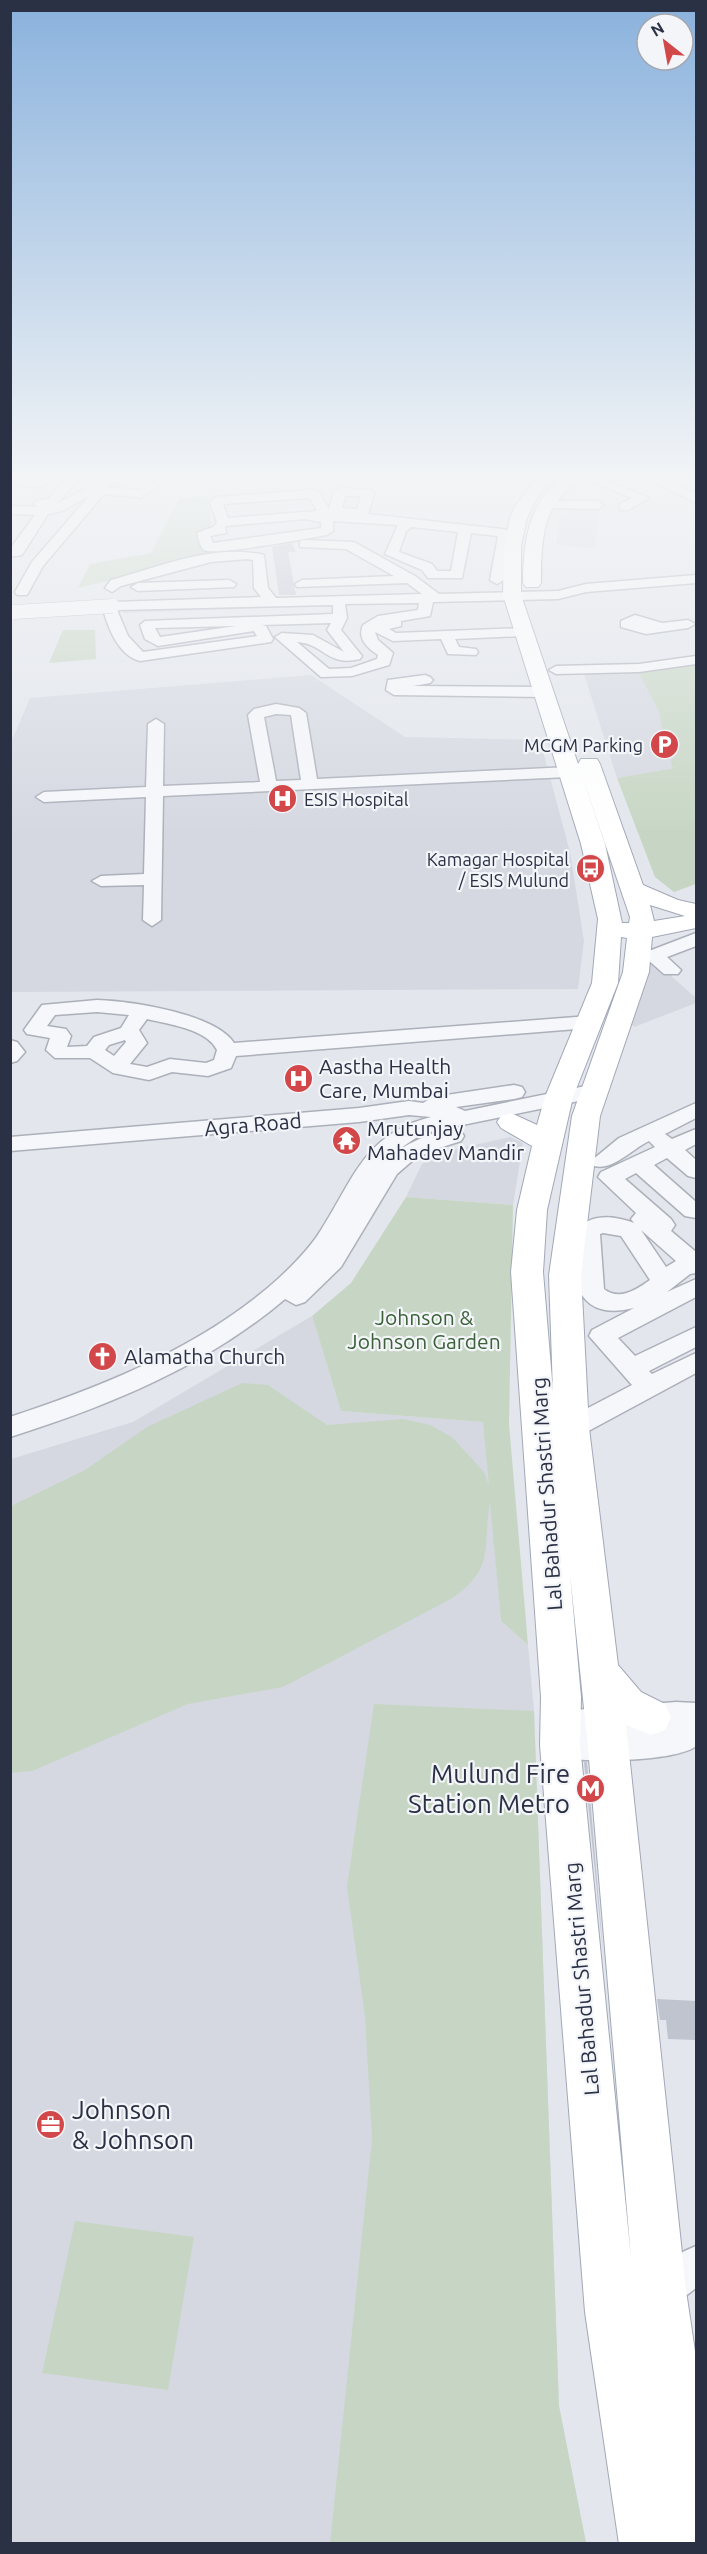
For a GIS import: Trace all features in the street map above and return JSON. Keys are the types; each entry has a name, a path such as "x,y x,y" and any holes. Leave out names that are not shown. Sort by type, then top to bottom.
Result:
{"main road":[{"name":"Lal Bahadur Shastri Marg","path":"511,598 545,692 594,844 609,925 605,983 589,1022 569,1105 532,1210 527,1272 543,1442 561,1697 560,1735 611,2312 647,2544"},
{"name":"Lal Bahadur Shastri Marg","path":"511,598 556,670 635,890 642,926 636,972 569,1105 565,1275 572,1428 607,1734 678,2278 696,2527"},
{"path":"635,890 670,905 695,923"},
{"path":"609,925 695,923"},
{"path":"492,1121 569,1105"},
{"path":"599,1669 626,1704 638,1713 651,1717"}],"street":[{"path":"112,597 112,606 123,637 133,653 140,657 282,637 313,639 339,657 355,656 339,630 322,619 253,625 147,625 152,639 158,642 253,625 261,629 266,639"},
{"path":"270,597 275,602"},
{"path":"274,597 275,602"},
{"path":"54,609 112,606 199,608 275,602 519,597"},
{"path":"282,637 326,674 352,672 386,659 386,653 368,637 368,628 372,624 383,619 425,613 432,598"},
{"path":"453,620 511,598"},
{"path":"426,623 387,624 380,629 393,637 511,598"},
{"path":"423,640 448,639 453,651 470,648 523,629 511,598"},
{"path":"338,601 339,630"},
{"path":"12,612 112,606"},
{"path":"661,628 694,626"},
{"path":"556,670 639,668 696,660"},
{"path":"358,680 394,664"},
{"path":"424,679 545,692"},
{"path":"269,786 256,715 262,711 290,710 298,713 310,785"},
{"path":"152,920 156,724"},
{"path":"44,797 569,772"},
{"path":"101,881 152,879"},
{"path":"671,970 657,959 657,955 695,923"},
{"path":"102,1006 141,1013 216,1035 227,1050 224,1064 216,1069 170,1065 149,1074 127,1072 94,1052 57,1052 61,1036 59,1033 37,1031 35,1027 49,1009 102,1006"},
{"path":"94,1052 101,1041 128,1032 141,1013"},
{"path":"227,1050 317,1045 589,1022"},
{"path":"116,1066 137,1043 134,1035 128,1032"},
{"path":"10,1046 15,1052 10,1057"},
{"path":"410,1108 569,1105"},
{"path":"10,1427 89,1400 209,1342 242,1320 302,1269 342,1230 376,1184 400,1158 432,1141 492,1121 569,1105"},
{"name":"Agra Road","path":"10,1144 347,1116 410,1108 492,1121"},
{"path":"695,1278 658,1227 603,1172 627,1143 696,1110"},
{"path":"654,1130 681,1143 696,1161"},
{"path":"658,1227 609,1178 681,1143"},
{"path":"681,1143 696,1171"},
{"path":"638,1163 695,1210 658,1227"},
{"path":"10,1442 92,1415 205,1361 252,1330 308,1286 333,1262 342,1230"},
{"path":"640,1378 601,1336 695,1278"},
{"path":"664,1282 695,1278"},
{"path":"572,1428 696,1336"},
{"path":"640,1378 696,1362"},
{"path":"607,1734 651,1717 696,1716"},
{"path":"560,1735 607,1734 681,1740 696,1727"},
{"path":"611,2312 678,2278"}],"shaded area":[{"path":"267,597 500,597 501,600 123,613 126,601"},
{"path":"645,673 686,767 617,778 584,674"},
{"name":"ESIS Hospital","path":"311,675 405,737 540,740 570,852 584,941 578,989 11,992 10,745 30,698"},
{"path":"651,958 696,998 696,1003 634,1027 629,1021"},
{"path":"510,1137 523,1143 513,1205 406,1197 422,1164 439,1153"},
{"name":"Johnson & Johnson","path":"312,1316 341,1411 484,1422 501,1621 528,1645 534,1711 559,2406 586,2543 11,2544 11,1459 133,1422"}],"green space":[{"path":"63,630 95,630 96,659 49,663"},
{"path":"696,665 696,884 674,892 655,877 617,778 676,768 672,767 671,760 677,754 663,735 660,714 639,673"},
{"name":"Johnson & Johnson Garden","path":"406,1197 513,1205 509,1424 528,1645 501,1621 490,1502 486,1546 481,1567 475,1578 451,1599 283,1687 188,1704 32,1771 11,1773 11,1506 85,1470 147,1427 242,1383 268,1385 327,1425 403,1419 430,1425 452,1437 484,1472 489,1486 483,1422 341,1411 312,1316 351,1283"},
{"path":"374,1704 534,1711 559,2406 586,2543 330,2543 372,2139 365,2017 347,1886"},
{"path":"75,2221 194,2237 168,2390 42,2373"}],"building":[{"path":"584,1762 587,1762 604,1962"},
{"path":"657,1999 696,2001 696,2040 668,2039 666,2020 660,2020"}],"place":[{"name":"MCGM Parking","path":"664,745"},
{"name":"ESIS Hospital","path":"283,799"},
{"name":"Kamagar Hospital / ESIS Mulund","path":"590,869"},
{"name":"Aastha Health Care, Mumbai","path":"298,1078"},
{"name":"Mrutunjay Mahadev Mandir","path":"346,1140"},
{"name":"Alamatha Church","path":"103,1356"},
{"name":"Mulund Fire Station Metro","path":"591,1788"},
{"name":"Johnson & Johnson","path":"51,2124"}]}
